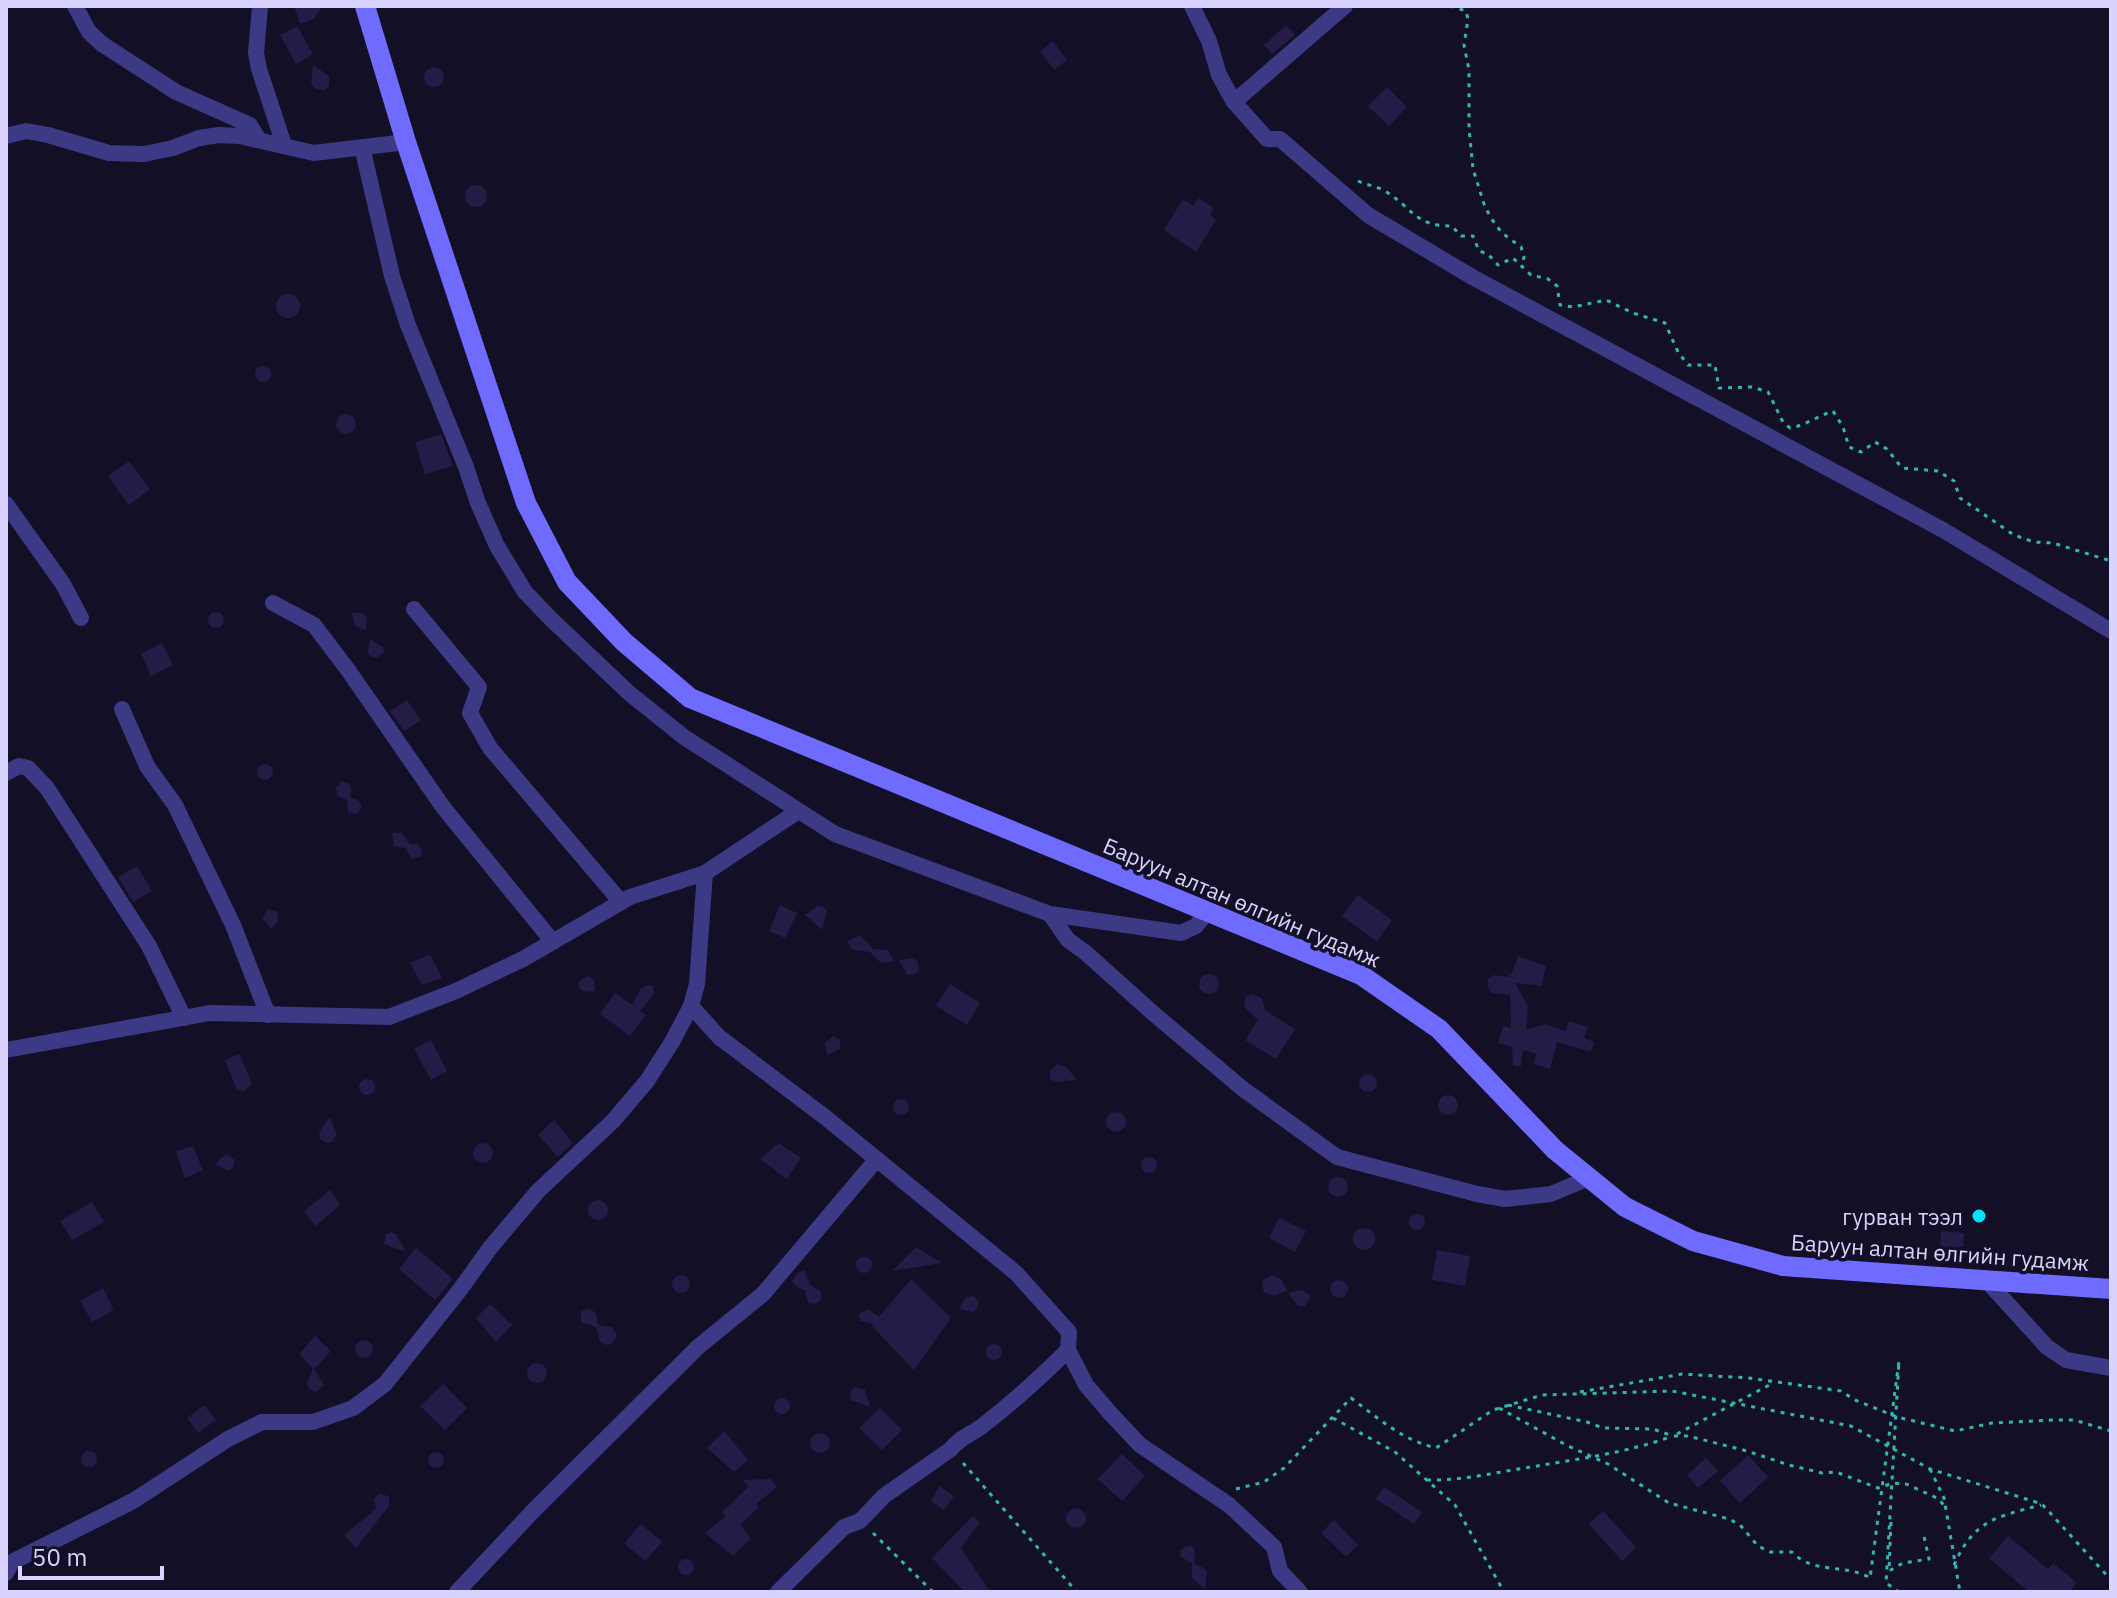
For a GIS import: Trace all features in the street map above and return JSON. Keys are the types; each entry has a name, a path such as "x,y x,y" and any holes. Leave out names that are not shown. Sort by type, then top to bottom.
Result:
{"main road":[{"name":"Баруун алтан өлгийн гудамж","path":"365,6 406,142 526,503 567,582 624,642 690,698 1361,975 1439,1029 1555,1150 1625,1207 1693,1241 1783,1266 2111,1289"}],"street":[{"path":"75,6 89,32 102,44 176,92 250,125 259,140"},
{"path":"260,6 256,53 284,145"},
{"path":"1192,6 1209,41 1219,75 1234,102 1267,139 1280,139 1368,215 1474,278 1931,523 2111,631"},
{"path":"1234,102 1345,6"},
{"path":"6,136 26,131 109,153 144,154 199,138 230,135 314,153 406,142"},
{"path":"362,147 392,276 408,325 497,546 525,592 629,693 684,737 835,834 1050,914 1181,933 1196,926 1208,911"},
{"path":"6,504 63,584 81,618"},
{"path":"273,603 314,625 443,807 491,862 553,942"},
{"path":"414,609 479,687 470,713 490,748 621,902"},
{"path":"122,709 147,766 175,805 233,925 268,1015"},
{"path":"6,773 19,766 28,768 47,788 149,946 184,1018"},
{"path":"6,1050 210,1013 389,1017 456,991 553,942 630,897 705,873 797,812"},
{"path":"6,1573 12,1562 120,1508 228,1439 262,1422 313,1422 353,1408 385,1384 490,1248 538,1191 613,1121 647,1081 672,1042 691,1006 697,984 705,873"},
{"path":"1050,914 1068,940 1165,1024 1243,1089 1337,1157 1505,1199 1551,1194 1589,1178"},
{"path":"691,1006 719,1037 877,1159 1016,1273 1069,1332 1068,1350 1086,1385 1140,1445 1229,1505 1274,1547 1280,1571 1300,1592"},
{"path":"457,1592 534,1510 698,1347 763,1294 877,1159"},
{"path":"1986,1280 2056,1354 2066,1360 2111,1368"},
{"path":"778,1592 844,1527 860,1521 884,1496 951,1449 958,1439 978,1429 1042,1377 1068,1350"}],"path":[{"path":"1450,6 1466,11 1468,19 1464,45 1469,70 1473,169 1485,207 1493,221 1502,233 1521,247 1524,257 1522,264"},
{"path":"1350,178 1380,188 1415,218 1436,226 1452,226 1461,236 1473,236 1479,251 1488,254 1498,265 1513,258 1531,275 1548,279 1557,286 1560,305 1573,307 1606,300 1665,323 1678,352 1688,365 1715,365 1719,388 1752,387 1768,392 1783,422 1790,428 1805,425 1833,411 1843,427 1849,447 1861,452 1875,442 1887,449 1902,468 1938,471 1954,481 1960,498 2014,535 2111,561"},
{"path":"1499,1408 1608,1464 1669,1503 1729,1519 1740,1525 1758,1546 1770,1552 1792,1552 1802,1562 1814,1567 1861,1573 1870,1578 1899,1361"},
{"path":"1899,1361 1889,1571 1903,1563 1929,1559 1923,1532"},
{"path":"1899,1361 1886,1583 1899,1592"},
{"path":"1572,1394 1600,1386 1682,1374 1749,1378 1841,1391 1897,1417 1955,1431 1992,1423 2052,1420 2074,1420 2111,1431"},
{"path":"1427,1480 1510,1472 1592,1457 1673,1436 1774,1382"},
{"path":"1206,1491 1238,1489 1264,1482 1284,1468 1351,1398 1391,1429 1417,1444 1436,1448 1499,1408 1542,1395 1672,1391 1851,1426 1930,1469 2042,1504 2111,1580"},
{"path":"1508,1405 1603,1428 1653,1429 1673,1436 1688,1436 1808,1470 1836,1472 1878,1488 1893,1483 1906,1484 1937,1498 1945,1506"},
{"path":"1333,1418 1395,1452 1455,1505 1504,1592"},
{"path":"951,1449 1077,1592"},
{"path":"1930,1469 1944,1498 1960,1592"},
{"path":"1954,1565 1966,1540 1979,1527 2042,1504"},
{"path":"860,1521 933,1592"}],"building":[{"path":"294,6 322,6 314,19 300,24"},
{"path":"1286,25 1295,35 1272,54 1264,45"},
{"path":"297,26 313,54 296,64 280,35"},
{"path":"1053,41 1067,60 1054,70 1040,51"},
{"path":"313,65 329,76 329,86 324,90 315,89 311,84"},
{"path":"430,67 438,67 444,77 438,87 430,87 424,81 424,73"},
{"path":"1387,87 1407,107 1389,126 1368,106"},
{"path":"476,185 484,188 487,196 484,204 476,207 468,204 465,196 468,188"},
{"path":"1199,198 1213,208 1210,215 1216,220 1196,252 1164,230 1183,199 1193,206"},
{"path":"288,294 296,298 300,306 296,314 288,318 280,314 276,306 280,298"},
{"path":"260,366 266,366 271,374 269,380 260,382 255,377 255,371"},
{"path":"342,414 350,414 356,424 350,434 342,434 336,428 336,420"},
{"path":"441,434 453,466 425,474 415,442"},
{"path":"129,461 150,489 129,505 108,476"},
{"path":"216,612 222,614 222,626 216,628 210,626 208,620 210,614"},
{"path":"352,613 362,613 367,617 366,630 355,626"},
{"path":"370,639 383,647 384,652 377,658 368,652"},
{"path":"162,643 173,665 151,676 141,654"},
{"path":"407,700 421,720 404,731 390,711"},
{"path":"265,764 271,766 271,778 265,780 259,778 257,772 259,766"},
{"path":"341,781 349,784 350,797 362,806 357,814 348,812 347,800 337,795 336,788"},
{"path":"392,833 402,833 410,844 418,844 422,850 421,856 412,859 405,848 394,846"},
{"path":"137,866 152,891 133,902 118,877"},
{"path":"1358,895 1392,920 1377,942 1342,916"},
{"path":"780,905 797,913 785,938 769,931"},
{"path":"817,906 827,911 822,930 805,915"},
{"path":"268,909 277,912 278,917 271,929 262,918"},
{"path":"860,935 873,949 888,950 894,961 881,963 870,952 853,950 847,941"},
{"path":"430,954 442,978 422,985 410,963"},
{"path":"1518,956 1546,966 1542,986 1515,983 1528,1006 1526,1030 1546,1024 1566,1031 1569,1021 1588,1027 1584,1038 1594,1042 1591,1052 1557,1042 1550,1069 1534,1064 1536,1054 1523,1050 1521,1066 1513,1066 1512,1047 1498,1043 1503,1026 1511,1028 1510,995 1491,993 1487,985 1488,979 1494,975 1509,977"},
{"path":"913,958 918,962 919,970 907,975 899,960"},
{"path":"1209,974 1216,977 1219,984 1216,991 1209,994 1202,991 1199,984 1202,977"},
{"path":"588,976 594,980 595,991 584,992 579,988 579,981"},
{"path":"950,984 980,1003 967,1025 936,1006"},
{"path":"653,986 654,994 640,1011 646,1015 630,1036 600,1014 615,993 632,1005 641,988"},
{"path":"1252,994 1262,998 1265,1010 1295,1029 1276,1059 1245,1040 1258,1020 1244,1007 1246,997"},
{"path":"833,1036 840,1040 840,1049 827,1055 825,1043"},
{"path":"431,1040 447,1071 431,1080 414,1049"},
{"path":"239,1054 252,1083 245,1091 237,1090 225,1060"},
{"path":"1057,1064 1066,1067 1077,1080 1054,1082 1050,1071"},
{"path":"1368,1074 1377,1083 1368,1092 1359,1083"},
{"path":"367,1079 373,1081 373,1093 367,1095 361,1093 359,1087 361,1081"},
{"path":"1448,1095 1455,1098 1458,1105 1455,1112 1448,1115 1441,1112 1438,1105 1441,1098"},
{"path":"898,1099 904,1099 909,1107 907,1113 898,1115 893,1110 893,1104"},
{"path":"1116,1112 1123,1115 1126,1122 1123,1129 1116,1132 1109,1129 1106,1122 1109,1115"},
{"path":"330,1117 337,1135 332,1142 326,1143 319,1132"},
{"path":"554,1120 573,1143 558,1157 538,1135"},
{"path":"483,1143 490,1146 493,1153 490,1160 483,1163 476,1160 473,1153 476,1146"},
{"path":"779,1143 801,1158 787,1179 760,1159"},
{"path":"193,1146 203,1170 185,1178 176,1151"},
{"path":"226,1154 235,1160 233,1168 228,1171 215,1164"},
{"path":"1146,1157 1152,1157 1157,1165 1155,1171 1146,1173 1141,1168 1141,1162"},
{"path":"1338,1177 1345,1180 1348,1187 1345,1194 1338,1197 1331,1194 1328,1187 1331,1180"},
{"path":"330,1190 340,1205 315,1226 304,1211"},
{"path":"598,1200 605,1203 608,1210 605,1217 598,1220 591,1217 588,1210 591,1203"},
{"path":"92,1202 104,1222 72,1240 60,1221"},
{"path":"1417,1214 1423,1216 1423,1228 1417,1230 1411,1228 1409,1222 1411,1216"},
{"path":"1279,1218 1306,1231 1295,1252 1269,1238"},
{"path":"1364,1228 1372,1231 1375,1239 1372,1247 1364,1250 1356,1247 1353,1239 1356,1231"},
{"path":"1941,1231 1964,1233 1963,1254 1940,1253"},
{"path":"386,1234 396,1234 406,1252 384,1244"},
{"path":"916,1247 942,1263 892,1271"},
{"path":"416,1248 453,1279 435,1300 399,1269"},
{"path":"1437,1250 1470,1256 1465,1286 1432,1280"},
{"path":"861,1257 867,1257 872,1265 870,1271 861,1273 856,1268 856,1262"},
{"path":"804,1270 811,1286 820,1290 821,1299 816,1304 808,1303 805,1290 792,1281 796,1274"},
{"path":"681,1275 690,1284 681,1293 672,1284"},
{"path":"1272,1275 1281,1279 1287,1290 1275,1296 1265,1293 1262,1287 1263,1280"},
{"path":"911,1279 951,1318 914,1370 873,1324 860,1321 859,1314 868,1309 879,1317"},
{"path":"1339,1280 1348,1289 1339,1298 1330,1289"},
{"path":"103,1288 114,1310 92,1322 80,1301"},
{"path":"1302,1290 1311,1296 1305,1306 1298,1306 1288,1293"},
{"path":"974,1296 979,1303 976,1310 959,1309 966,1297"},
{"path":"490,1304 512,1325 496,1342 476,1318"},
{"path":"589,1308 596,1313 598,1325 611,1327 615,1331 617,1337 611,1344 600,1342 596,1327 581,1322 581,1311"},
{"path":"315,1336 331,1351 314,1369 324,1385 316,1392 309,1389 307,1384 313,1368 299,1354"},
{"path":"364,1340 373,1349 364,1358 355,1349"},
{"path":"991,1344 997,1344 1002,1352 1000,1358 991,1360 986,1355 986,1349"},
{"path":"537,1363 544,1366 547,1373 544,1380 537,1383 530,1380 527,1373 530,1366"},
{"path":"443,1384 467,1408 445,1430 420,1406"},
{"path":"854,1387 865,1390 870,1407 851,1400 850,1392"},
{"path":"779,1398 785,1398 790,1406 788,1412 779,1414 774,1409 774,1403"},
{"path":"204,1405 216,1420 198,1433 187,1418"},
{"path":"880,1408 902,1430 882,1450 859,1428"},
{"path":"724,1431 748,1460 734,1472 707,1448"},
{"path":"820,1433 827,1436 830,1443 827,1450 820,1453 813,1450 810,1443 813,1436"},
{"path":"86,1451 92,1451 97,1459 95,1465 86,1467 81,1462 81,1456"},
{"path":"433,1452 439,1452 444,1460 442,1466 433,1468 428,1463 428,1457"},
{"path":"1122,1454 1145,1476 1122,1501 1098,1479"},
{"path":"1748,1455 1768,1477 1740,1503 1720,1481"},
{"path":"1706,1458 1718,1471 1698,1488 1687,1475"},
{"path":"771,1479 777,1487 756,1504 759,1507 740,1525 751,1538 733,1556 705,1533 726,1516 722,1512 749,1486 742,1480"},
{"path":"939,1486 954,1496 944,1510 931,1501"},
{"path":"1384,1487 1422,1512 1414,1524 1376,1499"},
{"path":"379,1494 389,1496 389,1506 356,1548 344,1535 376,1509 374,1499"},
{"path":"1076,1508 1083,1511 1086,1518 1083,1525 1076,1528 1069,1525 1066,1518 1069,1511"},
{"path":"1603,1511 1636,1547 1622,1561 1589,1524"},
{"path":"973,1516 980,1522 961,1548 990,1592 965,1592 932,1558"},
{"path":"1334,1520 1358,1545 1346,1557 1321,1533"},
{"path":"641,1524 662,1542 645,1561 624,1543"},
{"path":"2008,1536 2048,1569 2053,1563 2077,1583 2069,1592 2029,1592 1989,1558"},
{"path":"1192,1546 1195,1551 1194,1564 1181,1557 1180,1550"},
{"path":"683,1559 689,1559 694,1567 692,1573 683,1575 678,1570 678,1564"},
{"path":"1192,1563 1207,1572 1205,1589 1192,1578"}],"place":[{"name":"гурван тээл","path":"1979,1216"}]}
